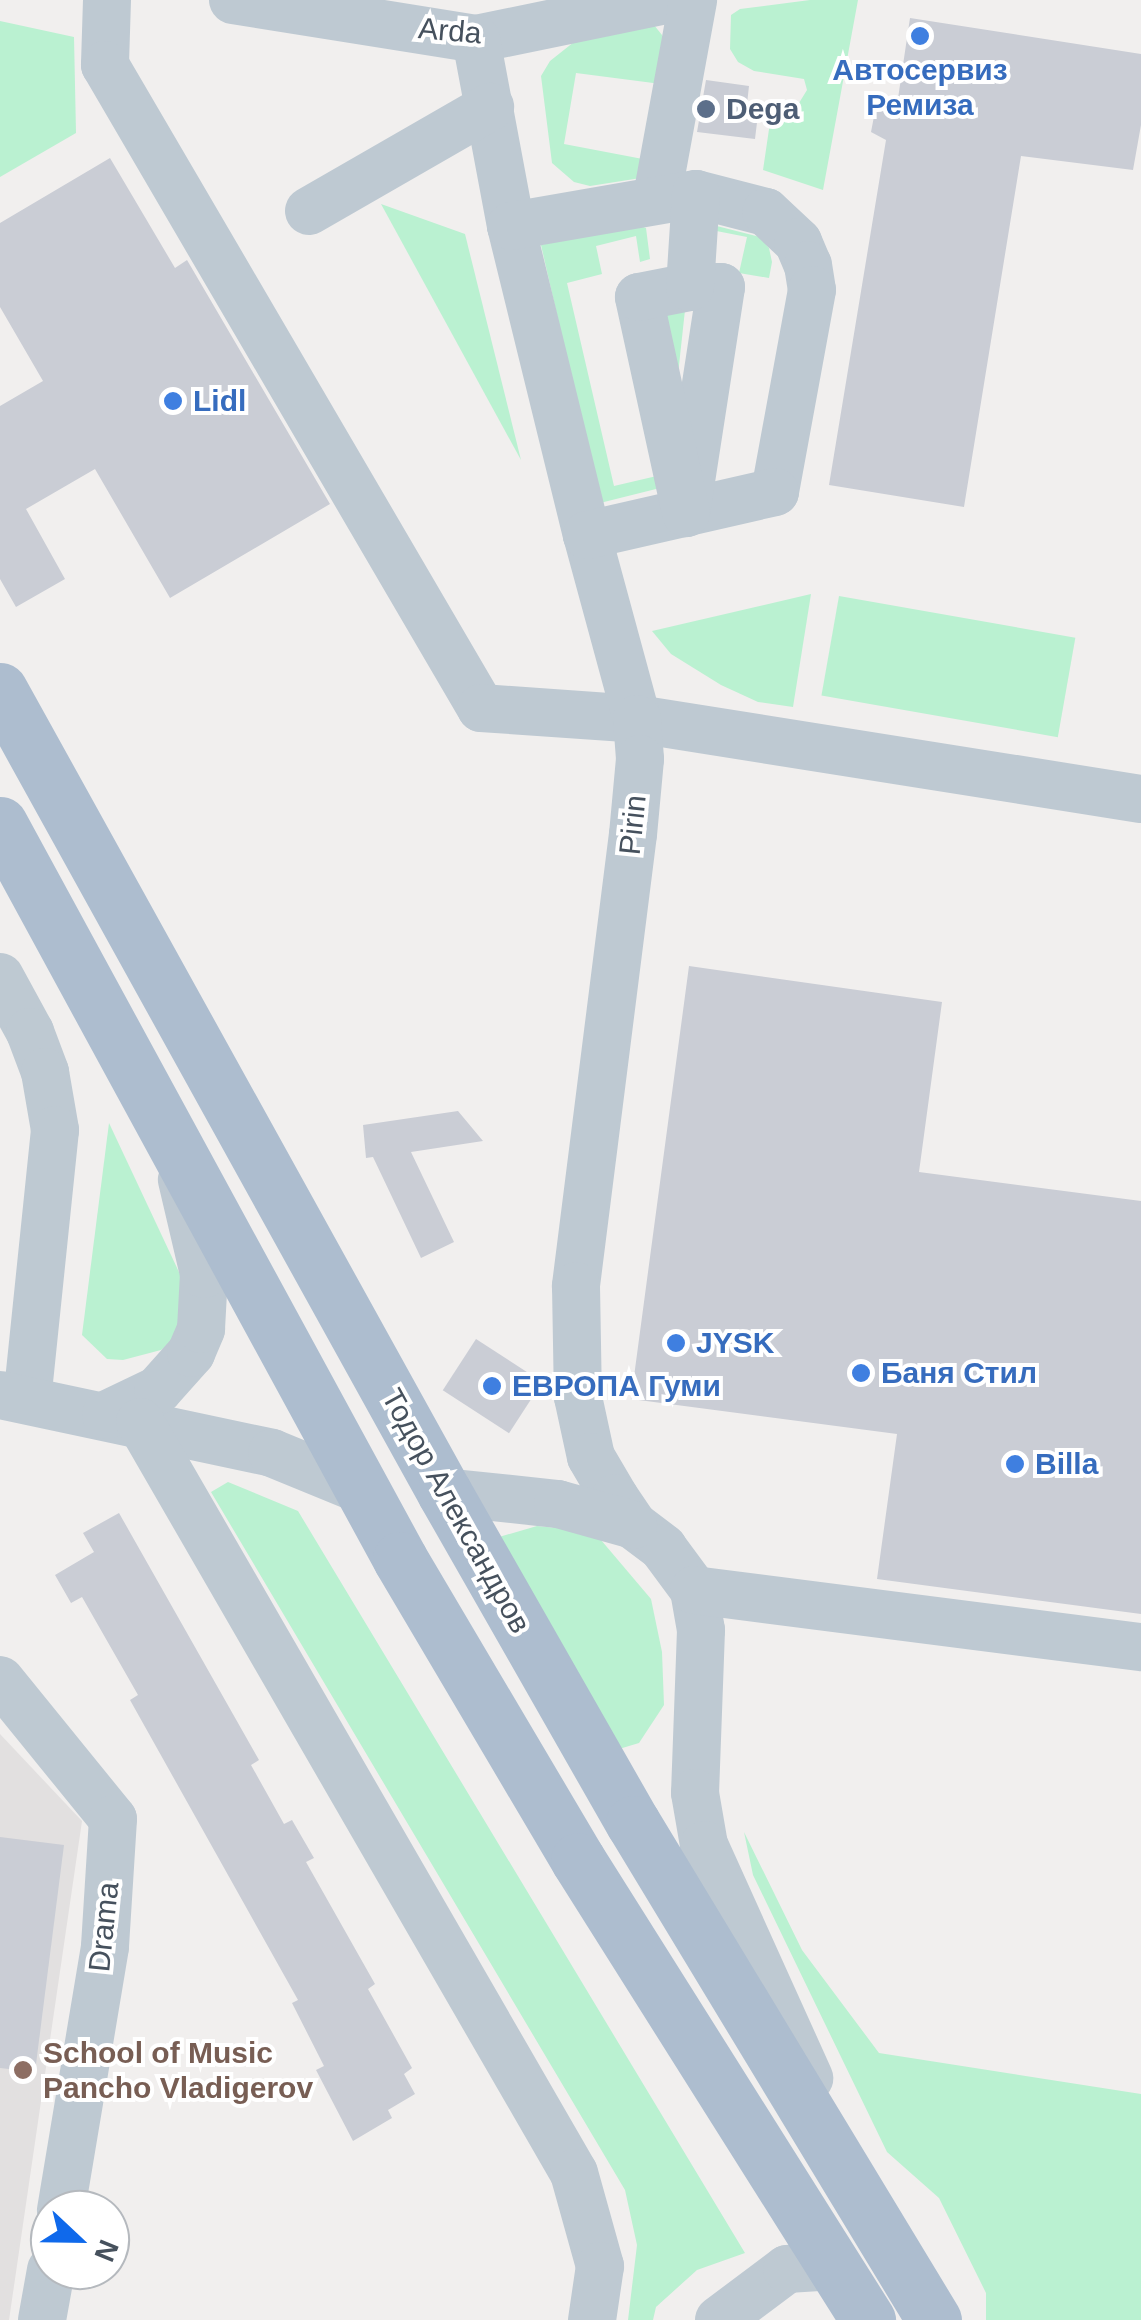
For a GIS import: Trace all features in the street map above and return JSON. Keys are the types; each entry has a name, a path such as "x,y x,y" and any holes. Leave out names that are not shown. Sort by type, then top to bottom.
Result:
{"main road":[{"name":"Тодор Александров","path":"0,690 444,1492 633,1823 934,2320"},
{"path":"0,824 362,1490 578,1860 868,2320"}],"street":[{"path":"107,0 105,65 120,94 481,708 637,719 1141,799"},
{"name":"Arda","path":"232,0 476,38 666,0"},
{"path":"690,287 676,195 693,0"},
{"name":"Pirin","path":"476,38 512,226 586,535 637,719 640,759 633,834 576,1286 578,1397 592,1457 633,1525 663,1548 694,1590"},
{"path":"309,211 490,108"},
{"path":"512,226 676,195 766,212 783,223 798,242 812,290 776,492 586,535"},
{"path":"690,287 720,288 686,513 638,297 690,287"},
{"path":"0,977 30,1032 45,1072 56,1130 14,1397 272,1453 362,1490"},
{"path":"123,1418 158,1390 192,1354 202,1329 204,1274 173,1142"},
{"path":"123,1418 574,2173 600,2266 592,2320"},
{"path":"444,1492 558,1504 633,1525"},
{"path":"850,2184 798,2049 704,1845 695,1793 701,1630 694,1590 1141,1647"},
{"name":"Drama","path":"0,1680 113,1819 105,1947 64,2190"},
{"path":"718,2320 786,2269 835,2266"},
{"path":"42,2320 47,2290"}],"shaded area":[{"name":"School of Music Pancho Vladigerov","path":"0,1734 82,1821 9,2320 0,2320"}],"green space":[{"path":"810,0 858,0 823,190 763,170 773,102 799,103 807,90 804,79 754,71 738,62 730,49 731,15 740,9"},
{"path":"0,21 74,37 76,133 0,177"},
{"path":"654,25 662,35 661,84 576,73 564,144 648,160 647,177 590,186 574,182 552,163 541,76 550,61 579,38"},
{"path":"381,204 465,234 521,460"},
{"path":"697,221 760,237 769,248 769,278 739,273 747,237 691,226"},
{"path":"632,223 646,228 650,259 640,262 636,236 596,246 602,274 567,283 614,486 661,475 664,487 600,503 541,245"},
{"path":"685,310 675,402 655,314"},
{"path":"811,594 793,707 758,702 721,685 671,654 652,631"},
{"path":"839,596 1075,638 1058,737 821,695"},
{"path":"109,1123 186,1287 190,1314 173,1341 161,1350 123,1360 107,1359 82,1335"},
{"path":"228,1482 298,1511 745,2253 697,2270 656,2307 653,2320 628,2320 637,2245 625,2190 211,1492"},
{"path":"537,1526 567,1529 601,1540 651,1599 662,1652 664,1705 639,1743 619,1749 499,1537"},
{"path":"744,1832 802,1950 879,2053 1141,2094 1141,2320 986,2320 986,2293 939,2198 887,2152 753,1875"}],"building":[{"path":"910,18 1141,54 1141,125 1133,170 1021,156 964,507 829,485 886,140 871,132 876,106 897,105"},
{"path":"706,80 749,86 747,104 759,106 755,139 697,132"},
{"name":"Lidl","path":"110,158 175,268 187,260 330,504 170,598 95,469 26,509 65,579 16,607 0,579 0,406 43,381 0,307 0,223"},
{"path":"689,966 942,1002 919,1172 1141,1201 1141,1614 877,1579 897,1434 631,1399"},
{"path":"458,1111 483,1141 411,1152 454,1242 421,1258 373,1157 366,1158 363,1125"},
{"name":"ЕВРОПА Гуми","path":"476,1339 542,1382 509,1433 443,1390"},
{"path":"119,1513 259,1760 251,1765 284,1824 292,1820 314,1858 306,1862 375,1984 368,1989 412,2068 404,2074 415,2094 388,2110 392,2118 353,2141 316,2070 324,2066 292,2003 298,2000 130,1700 138,1695 82,1597 71,1603 55,1575 94,1552 83,1533"},
{"path":"0,1837 64,1845 35,2072 0,2068"}],"place":[{"name":"Автосервиз Ремиза","path":"920,36"},
{"name":"Dega","path":"706,109"},
{"name":"Lidl","path":"173,401"},
{"name":"JYSK","path":"676,1343"},
{"name":"Баня Стил","path":"861,1373"},
{"name":"ЕВРОПА Гуми","path":"492,1386"},
{"name":"Billa","path":"1015,1464"},
{"name":"School of Music Pancho Vladigerov","path":"23,2070"}]}
